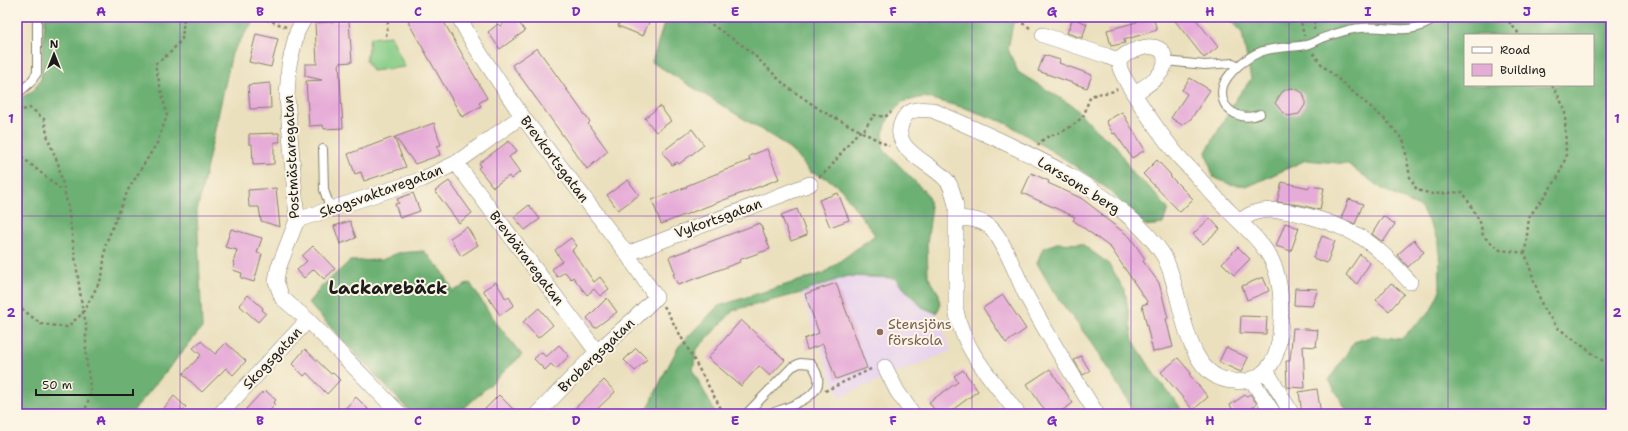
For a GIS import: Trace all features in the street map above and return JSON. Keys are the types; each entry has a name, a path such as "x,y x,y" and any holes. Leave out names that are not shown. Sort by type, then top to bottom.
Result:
{"street":[{"name":"Postmästaregatan","path":"305,17 297,32 289,64 287,97 297,220 278,269 276,281 282,298 308,320 400,414"},
{"name":"Brevkortsgatan","path":"459,17 473,43 522,116 627,254 656,297"},
{"path":"1044,35 1119,61 1126,54 1138,49 1155,47 1161,49 1164,54 1165,61 1164,67 1160,74 1130,88"},
{"name":"Larssons berg","path":"906,115 915,110 932,110 1033,156 1087,186 1111,203 1140,227 1163,255 1170,272 1182,314 1201,363 1210,373 1224,380 1243,381 1251,379 1266,370 1275,358 1279,338 1281,308 1278,279 1275,268 1264,249 1170,146 1130,88 1118,66 1119,61"},
{"path":"906,115 900,130 902,144 935,169 948,182 953,192 957,218 956,310 958,324 969,348 1018,414"},
{"name":"Skogsvaktaregatan","path":"297,220 423,179 456,163 522,116"},
{"name":"Brevbäraregatan","path":"456,163 597,352"},
{"name":"Vykortsgatan","path":"627,254 810,184"},
{"path":"1240,222 1249,214 1260,211 1302,215 1327,222 1361,238 1374,247 1388,258 1410,282"},
{"path":"957,218 974,219 983,222 991,227 998,236 1026,294 1076,381 1097,414"},
{"name":"Brobergsgatan","path":"537,414 597,352 656,297"},
{"name":"Skogsgatan","path":"220,414 308,320"},
{"path":"885,367 897,391 913,414"},
{"path":"1266,370 1292,414"},
{"path":"1251,379 1274,414"}],"lane":[{"path":"17,94 30,83 37,72 37,17"},
{"path":"1260,114 1255,116 1240,116 1232,113 1226,107 1222,95 1223,87 1228,77 1238,66 1255,53 1266,49 1306,45 1353,29 1378,27 1407,30 1430,23 1437,17"},
{"path":"1165,61 1205,64 1233,63 1238,66"},
{"path":"323,149 324,190 331,210"},
{"path":"746,414 792,367 800,362 811,364 818,374 817,388 813,393 803,400 769,414"}],"path":[{"path":"17,305 41,324 67,327 83,313 102,277 106,243 128,190 157,143 167,116 155,64 169,54 182,39 184,17"},
{"path":"261,17 297,32"},
{"path":"386,36 388,22 397,17"},
{"path":"695,17 711,24 749,50 786,86 822,111 887,144 891,149"},
{"path":"1012,17 1044,35"},
{"path":"1300,17 1306,45 1323,66 1389,123 1404,142 1410,177 1417,190 1433,194 1463,192 1480,222 1483,236 1500,250 1525,253"},
{"path":"1505,17 1519,34"},
{"path":"1553,86 1565,111 1566,157 1557,179 1529,217 1525,253 1543,308 1558,328 1611,367"},
{"path":"1033,156 1041,141 1047,136 1060,132 1082,117 1091,98 1097,94 1130,88"},
{"path":"17,111 31,108 44,119 48,139 58,163 68,207 83,313 86,322 86,358 91,392 84,414"},
{"path":"810,184 828,170 858,132 863,131 874,115 885,117 893,110 900,108 906,115"},
{"path":"17,154 64,192"},
{"path":"656,297 670,316 724,414"},
{"path":"803,400 832,388 865,370 885,367"}],"shaded area":[{"name":"Stensjöns förskola","path":"847,276 894,278 922,307 936,313 951,351 839,397 801,293"}],"green space":[{"path":"45,17 256,17 232,53 197,211 202,328 131,414 17,414 17,100 33,91 41,79"},
{"path":"666,17 1025,17 1013,23 1008,49 1018,72 1073,106 1098,132 1116,146 1133,174 1150,188 1168,209 1163,224 1145,226 1108,189 1066,160 1008,124 965,108 924,97 902,102 889,117 883,133 883,149 928,195 931,213 927,244 928,276 939,294 940,307 936,313 922,307 894,278 847,276 801,293 734,310 696,350 693,371 716,414 644,414 647,411 679,346 718,306 824,273 875,235 841,189 828,179 810,172 798,157 781,142 652,62"},
{"path":"1227,17 1611,17 1611,404 1587,414 1349,414 1329,380 1354,342 1373,336 1401,339 1431,310 1440,290 1439,241 1421,208 1382,189 1348,164 1306,160 1249,186 1229,184 1213,177 1206,152 1236,99 1251,79 1242,33"},
{"path":"391,36 405,67 372,71 366,60 370,38"},
{"path":"1057,243 1082,244 1109,264 1125,291 1133,340 1156,377 1186,414 1136,414 1091,342 1055,294 1037,263 1043,248"},
{"path":"424,251 443,272 453,291 470,283 494,320 522,355 458,414 449,414 436,410 426,414 412,414 308,303 323,285 350,261 382,260 397,253"}],"building":[{"path":"416,17 441,17 487,98 479,103 481,106 462,117 408,22"},
{"path":"512,17 515,17 525,31 500,49 488,32 498,24 500,26"},
{"path":"622,17 651,17 643,36 618,26"},
{"path":"1136,17 1153,17 1157,30 1124,40 1125,43 1111,46 1107,30 1137,22"},
{"path":"1172,17 1194,17 1218,47 1204,58"},
{"path":"1073,18 1087,24 1082,38 1067,33"},
{"path":"349,21 352,62 339,63 343,128 324,129 323,125 309,126 306,81 322,80 305,76 305,64 317,64 315,23"},
{"path":"256,34 278,39 271,67 249,62"},
{"path":"537,48 590,122 588,124 608,151 587,169 512,65"},
{"path":"1044,55 1060,60 1059,63 1092,75 1087,88 1038,71"},
{"path":"1190,78 1210,90 1191,119 1182,125 1171,118 1187,94 1182,90"},
{"path":"270,83 271,108 250,109 248,85"},
{"path":"1293,88 1303,93 1305,105 1299,114 1288,116 1283,113 1275,103 1282,92"},
{"path":"660,106 671,121 656,132 645,118"},
{"path":"1122,112 1145,150 1132,158 1115,133 1113,134 1106,121"},
{"path":"434,123 441,145 437,146 440,155 415,164 395,137"},
{"path":"692,129 704,145 679,164 677,162 672,165 662,152"},
{"path":"279,133 280,142 274,142 274,164 253,165 252,144 249,144 249,134"},
{"path":"394,137 406,167 364,181 361,172 355,174 348,154"},
{"path":"509,141 517,151 509,157 520,172 511,179 509,176 493,187 478,168 481,166 479,163"},
{"path":"767,149 779,179 661,224 652,200 750,160 749,156"},
{"path":"1157,160 1171,175 1170,176 1193,199 1180,212 1143,174"},
{"path":"1031,173 1049,181 1048,183 1081,198 1130,237 1145,259 1143,261 1159,283 1168,318 1166,319 1173,347 1153,352 1142,305 1148,303 1111,248 1073,220 1075,217 1022,193"},
{"path":"628,180 639,195 618,210 607,195"},
{"path":"449,181 472,213 459,223 435,191"},
{"path":"1282,182 1309,188 1309,186 1324,188 1320,210 1300,205 1277,202"},
{"path":"276,188 280,227 261,221 259,207 249,207 248,190"},
{"path":"413,193 420,211 400,218 395,204 399,203 397,199"},
{"path":"838,193 849,220 830,227 819,200"},
{"path":"1349,199 1363,204 1355,224 1341,218"},
{"path":"529,205 540,219 525,230 514,217"},
{"path":"797,209 807,235 791,241 781,215"},
{"path":"1383,216 1395,224 1383,242 1372,234"},
{"path":"1210,218 1220,229 1203,244 1193,234"},
{"path":"350,221 356,238 340,244 334,226"},
{"path":"760,223 770,249 678,285 673,274 675,273 669,257"},
{"path":"1285,223 1299,228 1291,251 1276,246"},
{"path":"467,227 478,245 461,256 450,238"},
{"path":"231,229 262,238 257,253 262,254 254,282 241,278 242,273 233,270 235,264 233,263 237,250 225,247"},
{"path":"1322,236 1335,241 1327,263 1313,258"},
{"path":"571,238 577,246 572,250 594,282 600,277 609,289 600,296 594,289 587,295 573,277 571,279 565,272 557,277 552,269 562,261 555,250"},
{"path":"1414,240 1424,252 1408,267 1397,255"},
{"path":"313,246 335,269 324,279 314,269 304,278 297,270 307,261 302,256"},
{"path":"1238,247 1250,259 1234,275 1222,263"},
{"path":"1360,254 1370,263 1357,284 1346,275"},
{"path":"1263,277 1269,291 1247,300 1242,286"},
{"path":"496,282 506,299 509,297 514,305 500,315 483,290"},
{"path":"836,283 867,368 836,379 823,344 807,350 804,339 819,333 805,294"},
{"path":"1391,283 1404,294 1389,311 1376,300"},
{"path":"1295,288 1318,289 1312,306 1294,305"},
{"path":"248,295 263,308 262,310 266,313 258,322 239,305"},
{"path":"1003,295 1026,329 1006,343 983,308"},
{"path":"607,298 617,312 595,328 587,318"},
{"path":"539,308 553,325 538,338 523,322"},
{"path":"1241,316 1267,317 1266,334 1240,333"},
{"path":"741,320 785,360 770,376 759,366 741,386 708,358"},
{"path":"1293,328 1318,330 1316,347 1303,346 1305,388 1287,387 1286,361 1290,361"},
{"path":"201,341 215,354 226,343 246,361 233,375 226,368 202,392 183,374 201,355 193,348"},
{"path":"559,345 569,356 556,369 551,364 545,370 534,359 541,352 546,357"},
{"path":"1226,347 1248,358 1241,372 1219,362"},
{"path":"636,348 647,359 635,371 624,360"},
{"path":"305,349 331,374 333,373 340,380 327,394 307,373 304,376 292,364"},
{"path":"1081,356 1090,371 1083,375 1074,360"},
{"path":"1178,358 1208,397 1193,410 1161,372"},
{"path":"1050,369 1073,403 1057,414 1047,414 1027,384"},
{"path":"963,370 978,391 947,414 937,414 929,402 958,382 954,376"},
{"path":"604,380 615,392 592,414 569,414"},
{"path":"1317,389 1321,414 1302,414 1299,392"},
{"path":"266,391 276,400 273,403 275,405 266,414 251,414 246,409 262,392 263,394"},
{"path":"1250,394 1257,404 1253,407 1257,414 1235,414 1230,405 1245,395 1246,397"},
{"path":"499,395 518,414 480,414"},
{"path":"174,396 186,407 180,414 159,414"},
{"path":"356,397 368,409 363,414 340,414"}],"place":[{"name":"Stensjöns förskola","path":"880,332"}],"district":[{"name":"Lackarebäck","path":"388,288"}]}
